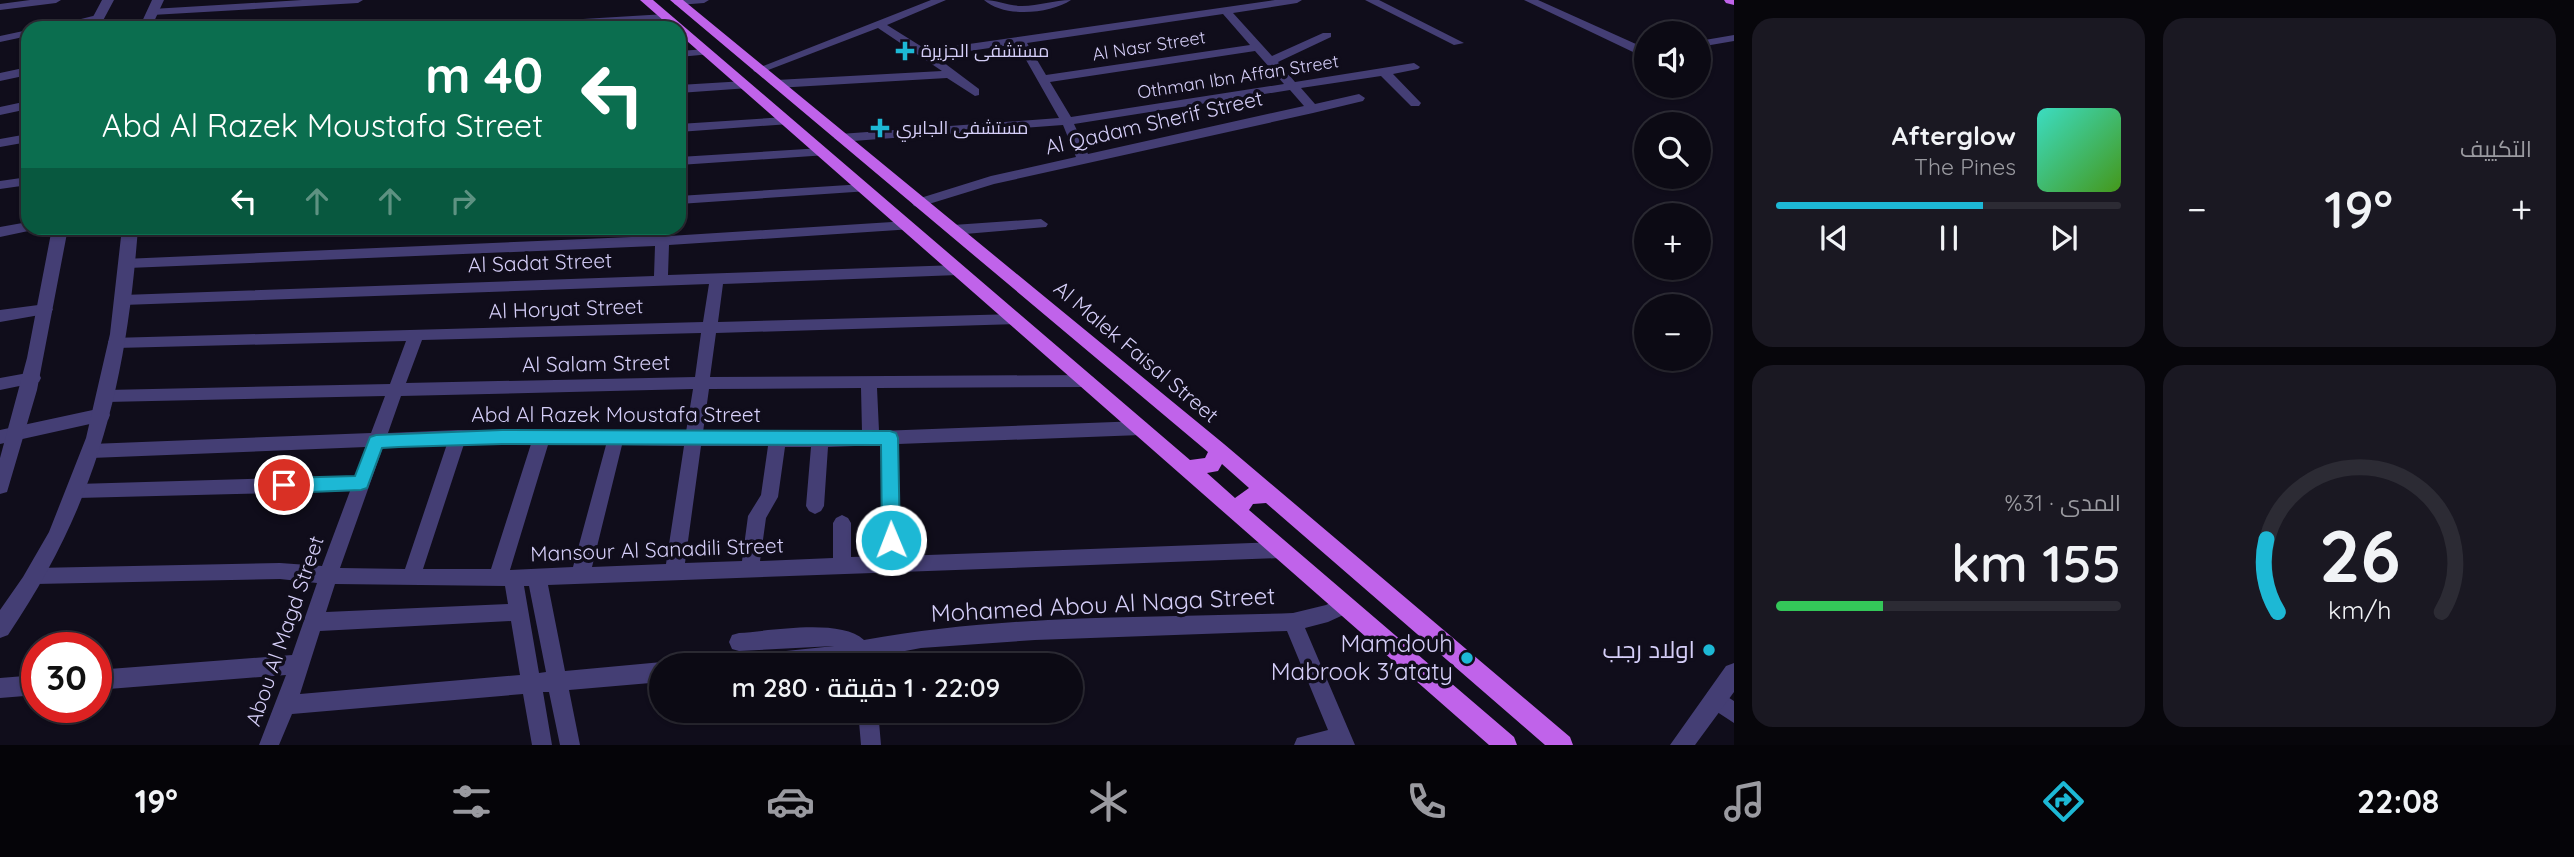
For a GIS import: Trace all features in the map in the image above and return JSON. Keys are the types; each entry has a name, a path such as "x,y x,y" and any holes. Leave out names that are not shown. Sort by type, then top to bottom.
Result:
{"main road":[{"path":"646,0 671,21"},
{"name":"Al Malek Faisal Street","path":"677,1 1217,449 1562,745"},
{"path":"686,34 1506,745"},
{"path":"1186,468 1210,465 1215,461 1217,449"},
{"path":"1238,513 1244,499 1249,495 1256,493 1272,496"}],"street":[{"path":"0,7 56,0"},
{"path":"96,21 108,0 115,0"},
{"path":"155,6 358,0"},
{"path":"677,1 704,0"},
{"path":"759,70 941,0"},
{"path":"989,0 1004,9 1014,11 1066,0"},
{"path":"925,54 1297,0"},
{"path":"1370,0 1458,43"},
{"path":"1529,0 1634,49"},
{"path":"1227,12 1313,109"},
{"path":"879,24 950,71 950,74 975,92"},
{"path":"0,39 21,34"},
{"path":"1271,61 1327,35"},
{"path":"1711,42 1734,37"},
{"path":"1020,40 1067,121 1084,161"},
{"name":"Al Nasr Street","path":"1044,79 1259,47"},
{"path":"686,54 707,52"},
{"name":"Othman Ibn Affan Street","path":"840,138 1067,121 1414,67"},
{"path":"0,77 21,72"},
{"path":"1384,72 1415,103"},
{"path":"776,84 950,74"},
{"path":"686,89 745,85"},
{"name":"Al Qadam Sherif Street","path":"919,203 991,180 1359,98"},
{"path":"0,111 21,106"},
{"path":"686,128 786,121"},
{"path":"0,143 21,139"},
{"path":"686,161 822,152"},
{"path":"0,186 21,182"},
{"path":"686,200 864,188"},
{"path":"953,230 1041,224"},
{"path":"686,233 908,226"},
{"path":"0,232 21,228"},
{"path":"0,486 19,433 33,378 59,235"},
{"path":"0,628 35,576 77,492 92,451 116,342 130,235"},
{"path":"128,263 644,235"},
{"path":"662,235 662,279"},
{"name":"Al Sadat Street","path":"123,300 958,270"},
{"path":"674,573 718,277"},
{"path":"0,316 46,309"},
{"name":"Al Horyat Street","path":"116,342 1017,320"},
{"name":"Abou Al Magd Street","path":"269,745 286,705 361,483 416,335"},
{"path":"0,384 33,378"},
{"name":"Al Salam Street","path":"0,437 104,406 396,389 703,383 1087,381"},
{"path":"869,383 871,438"},
{"name":"Abd Al Razek Moustafa Street","path":"92,451 458,438 820,440 1141,428"},
{"path":"542,437 505,578 518,612 542,745"},
{"path":"411,578 458,438"},
{"path":"580,576 616,438"},
{"path":"890,438 891,565"},
{"path":"750,570 757,516 769,497 778,439"},
{"path":"815,506 820,440"},
{"path":"77,492 361,483"},
{"path":"842,523 842,566"},
{"name":"Mansour Al Sanadili Street","path":"35,576 280,571 411,578 537,578 1281,550"},
{"path":"537,578 570,745"},
{"name":"Mohamed Abou Al Naga Street","path":"879,653 921,639 1023,632 1293,622 1328,613 1345,605"},
{"path":"314,622 518,612"},
{"path":"1293,622 1344,742 1304,745"},
{"path":"739,642 835,637 852,642 860,653"},
{"path":"112,679 300,664"},
{"path":"286,705 649,673"},
{"path":"1681,745 1734,674"},
{"path":"0,688 21,686"},
{"path":"1715,699 1734,713"},
{"path":"869,723 871,745"}],"place":[{"name":"مستشفى الجزيرة","path":"905,51"},
{"name":"مستشفى الجابري","path":"880,128"},
{"name":"اولاد رجب","path":"1709,650"},
{"name":"Mamdouh Mabrook 3'ataty","path":"1467,658"}],"route":[{"path":"284,485 361,483 376,442 399,440 502,437 820,440 890,438 891,540"}]}
